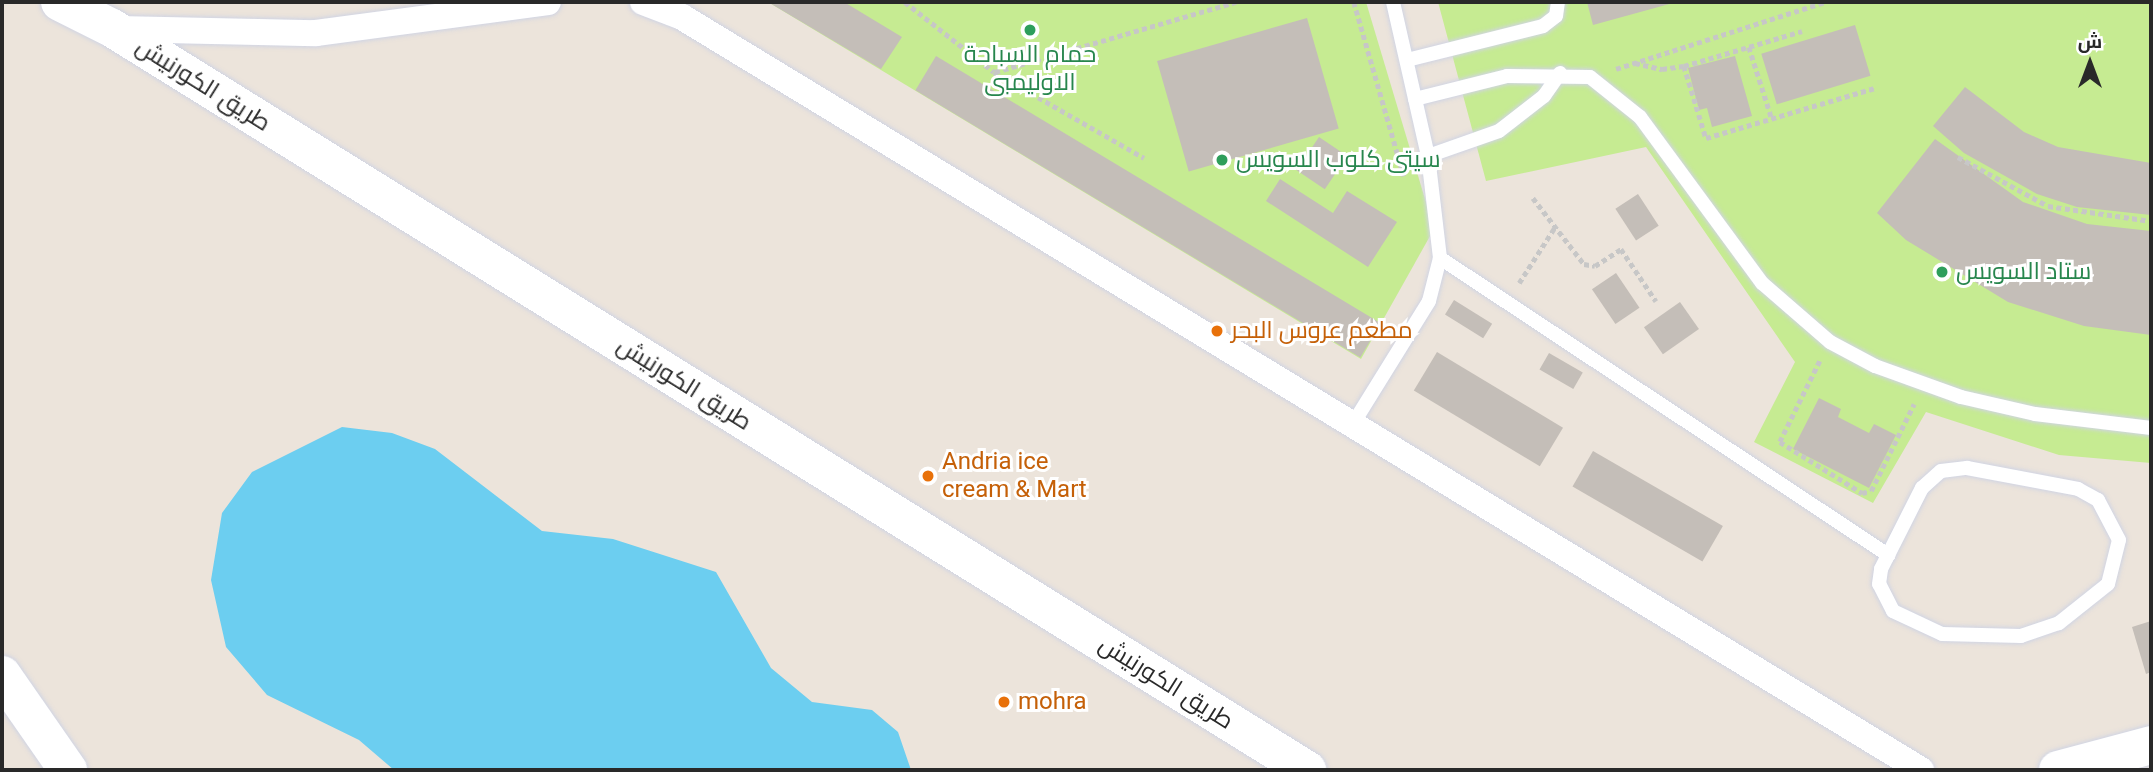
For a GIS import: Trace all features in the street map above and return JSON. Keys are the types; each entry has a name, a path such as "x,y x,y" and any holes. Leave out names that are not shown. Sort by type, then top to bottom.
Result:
{"main road":[{"name":"طريق الكورنيش","path":"60,2 113,28 1307,770"},
{"path":"2,675 68,770"},
{"path":"2058,770 2151,745"}],"street":[{"path":"113,28 260,36 415,10 548,2"},
{"path":"643,2 682,17 1351,426 1922,770"}],"lane":[{"path":"1351,426 1429,301 1440,258 1437,209 1393,2"},
{"path":"1407,60 1543,26 1556,16 1558,2"},
{"path":"1427,156 1499,131 1544,96 1560,73"},
{"path":"1415,99 1507,76 1560,73 1591,77 1640,117 1762,283 1830,342 1923,384 2035,414 2151,428"},
{"path":"1440,258 1888,555"},
{"path":"1954,468 2078,489 2098,500 2119,540 2108,584 2091,600 2059,622 1982,640 1942,634 1893,611 1879,584 1888,555 1922,488 1954,468"}],"path":[{"path":"905,2 994,72 1144,158"},
{"path":"994,72 1236,2"},
{"path":"1354,2 1415,216 1437,209"},
{"path":"1591,77 1825,2"},
{"path":"1635,63 1662,69 1684,66 1802,31"},
{"path":"1749,47 1772,120"},
{"path":"1684,66 1706,138 1875,88"},
{"path":"1958,157 2048,205 2151,221"},
{"path":"1533,198 1589,267 1621,249 1656,301"},
{"path":"1507,301 1555,227"},
{"path":"1830,342 1780,442 1862,493 1871,491 1923,384"}],"green space":[{"name":"سيتى كلوب السويس","path":"768,2 1366,2 1434,229 1361,359"},
{"name":"ستاد السويس","path":"1438,2 2151,2 2151,463 2059,455 1926,412 1873,503 1754,442 1795,362 1646,147 1486,181"}],"water":[{"path":"342,427 392,433 435,449 542,531 613,539 716,572 771,668 812,702 872,710 898,732 911,770 394,770 359,740 267,695 226,647 211,580 222,513 252,472"}],"building":[{"path":"768,2 844,2 902,37 881,69"},
{"path":"1587,2 1673,2 1673,3 1593,25"},
{"path":"1307,18 1339,129 1189,172 1157,61"},
{"path":"1855,25 1870,76 1777,104 1761,54"},
{"path":"936,56 1381,323 1360,358 915,90"},
{"path":"1735,56 1752,116 1712,127 1707,108 1699,110 1688,68"},
{"path":"1965,87 2024,132 2058,147 2151,163 2151,215 2077,207 2037,194 1964,153 1933,126"},
{"path":"1319,137 1347,156 1325,189 1297,170"},
{"path":"1935,139 2023,202 2087,224 2151,231 2151,335 2084,326 2008,302 1906,240 1877,213"},
{"path":"1280,179 1333,213 1347,191 1397,222 1368,267 1266,201"},
{"path":"1638,194 1659,226 1636,241 1615,209"},
{"path":"1616,273 1639,308 1615,324 1592,289"},
{"path":"1454,300 1492,324 1483,338 1445,314"},
{"path":"1680,302 1699,329 1663,354 1644,327"},
{"path":"1437,352 1563,428 1540,466 1414,391"},
{"path":"1549,353 1583,372 1573,389 1540,369"},
{"path":"1819,398 1841,409 1838,417 1869,433 1874,424 1896,435 1869,488 1793,449"},
{"path":"1593,451 1723,526 1702,562 1572,487"},
{"path":"2151,621 2151,672 2146,674 2132,627"}],"place":[{"name":"حمام السباحة الاوليمبى","path":"1030,30"},
{"name":"سيتى كلوب السويس","path":"1222,160"},
{"name":"ستاد السويس","path":"1942,272"},
{"name":"مطعم عروس البحر","path":"1217,331"},
{"name":"Andria ice cream & Mart","path":"928,476"},
{"name":"mohra","path":"1004,702"}]}
